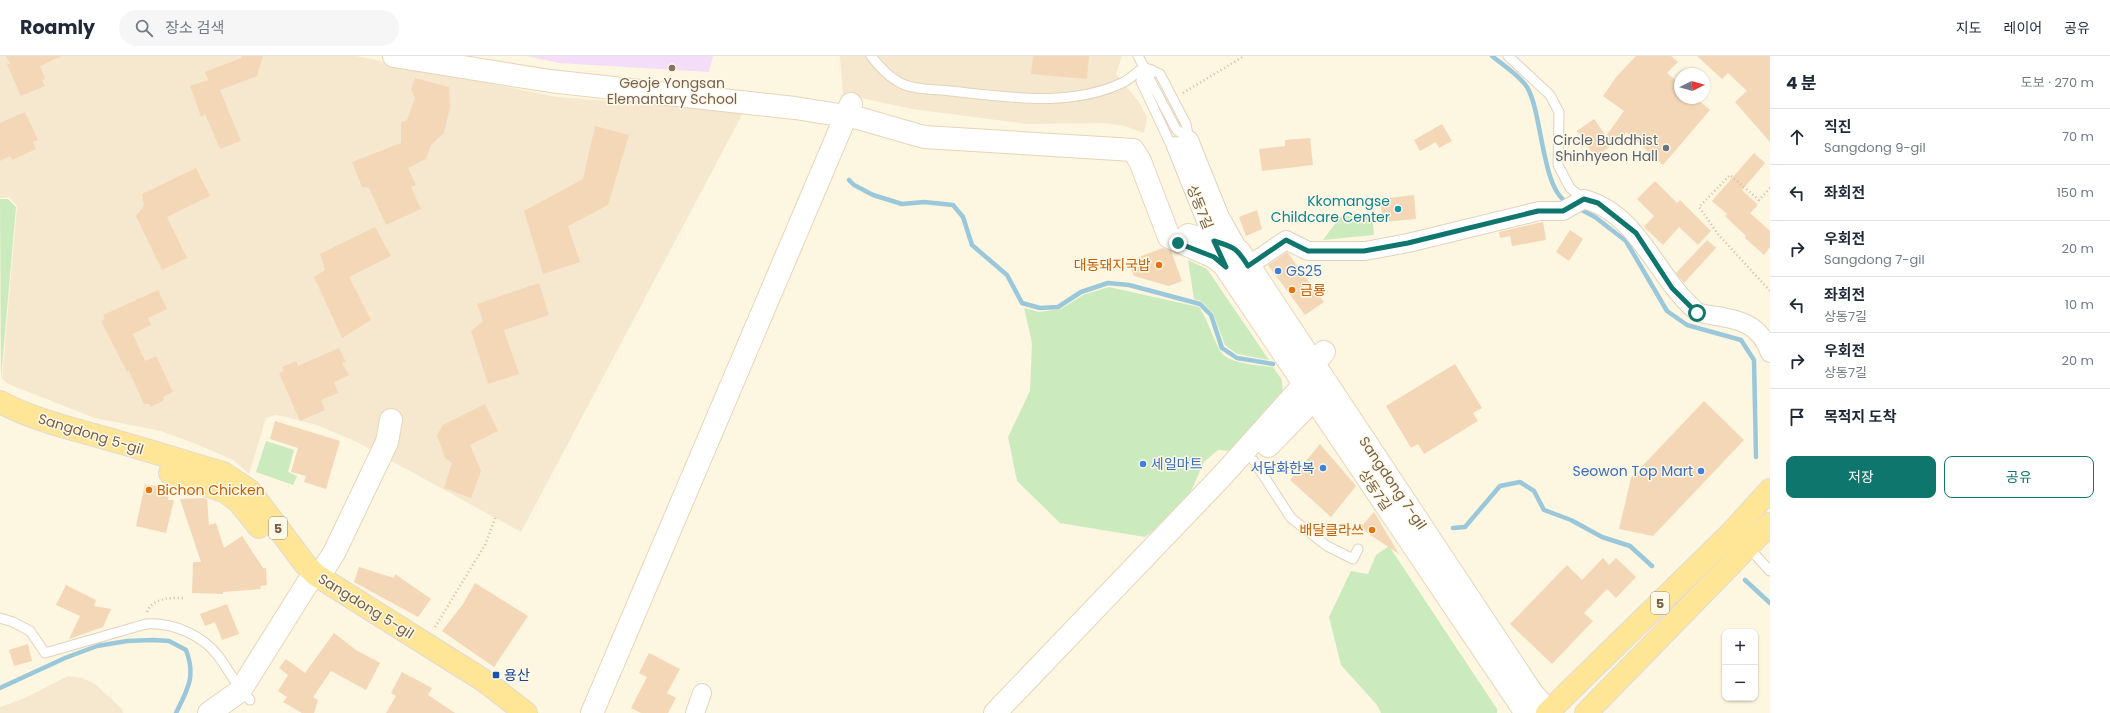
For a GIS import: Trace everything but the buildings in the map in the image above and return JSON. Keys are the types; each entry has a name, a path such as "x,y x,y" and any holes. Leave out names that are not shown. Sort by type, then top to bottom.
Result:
{"main road":[{"name":"Sangdong 5-gil","path":"0,402 19,412 63,427 99,436 230,477 250,491 305,564 317,584 425,643 483,680 526,713"},
{"name":"Sangdong 5-gil","path":"0,417 59,440 226,492 239,502 317,584 477,691 504,713"},
{"name":"5","path":"1586,713 1740,539 1770,490"},
{"name":"5","path":"1549,712 1648,614 1740,539 1770,524"}],"street":[{"path":"394,56 550,81 795,108 854,111"},
{"path":"466,56 550,70 792,95 854,111 927,124 1040,134 1140,139 1147,148 1174,230"},
{"path":"592,713 854,111"},
{"path":"606,713 646,625 854,111"},
{"name":"상동7길","path":"1182,143 1200,209 1214,241"},
{"name":"Sangdong 7-gil","path":"1182,143 1220,217 1237,262 1318,373 1524,705 1549,712"},
{"path":"1174,230 1233,247 1237,262 1286,240 1308,251 1364,251 1408,243 1538,211 1563,211 1584,199 1598,203 1636,233 1672,288 1697,313 1740,319 1757,331 1770,353"},
{"path":"1174,230 1185,231 1197,225 1201,216 1200,209"},
{"name":"상동7길","path":"1174,230 1169,238 1178,243 1214,257 1237,262"},
{"path":"1014,713 1254,461 1318,373"},
{"path":"995,713 1222,476 1299,390 1318,373"},
{"path":"222,711 245,696 317,584 343,559 385,474 396,447 396,421"},
{"path":"1524,705 1542,695 1552,693 1630,618 1648,614"},
{"path":"695,713 702,693"}],"lane":[{"path":"870,56 898,82 916,87 1018,98 1051,99 1079,96 1108,88 1125,81 1148,68"},
{"path":"1138,56 1148,68 1160,74 1186,124 1182,143 1170,143 1140,81 1148,68"},
{"path":"1508,56 1550,96 1555,103 1559,112 1558,165 1570,188 1584,199"},
{"path":"1254,461 1291,518 1327,546 1353,558 1358,549"},
{"path":"1740,539 1770,571"},
{"path":"0,618 13,622 30,631 45,653 146,624 161,623 176,628 204,642 219,656 245,696"}],"path":[{"path":"1183,93 1244,56"},
{"path":"1770,188 1759,200 1730,175 1699,207 1718,234 1770,291"},
{"path":"425,643 485,545 496,516"},
{"path":"146,624 145,617 149,608 155,602 164,599 184,598"}],"shaded area":[{"path":"0,56 356,56 557,97 744,111 521,532 357,442 317,425 275,415 266,418 249,474 233,460 201,446 161,431 95,418 8,384 2,379 17,206 9,197 0,198"},
{"name":"Geoje Yongsan Elemantary School","path":"527,56 713,56 709,72 559,63"},
{"path":"840,56 1122,56 1116,74 1139,102 1147,117 1144,133 1125,126 1104,123 1027,124 912,109 843,94"},
{"path":"68,676 82,678 95,684 122,709 123,713 0,713 0,707 25,698"}],"green space":[{"path":"0,199 8,199 16,207 1,378"},
{"path":"1372,214 1374,235 1323,240 1340,217"},
{"path":"1188,260 1207,269 1269,360 1237,354 1225,345 1213,313 1201,301 1194,299"},
{"path":"1109,287 1199,307 1221,352 1225,356 1244,363 1273,367 1282,380 1283,395 1231,451 1218,450 1204,462 1183,509 1145,537 1060,523 1017,481 1008,437 1030,391 1032,343 1024,308 1039,312 1061,309 1083,295"},
{"path":"266,441 294,450 288,472 297,476 293,485 256,472"},
{"path":"1389,546 1497,709 1497,713 1381,713 1377,705 1341,665 1329,617 1351,571 1368,574 1376,555"}],"waterway":[{"path":"1492,56 1515,74 1527,87 1532,99 1552,183 1559,195 1568,203"},
{"path":"849,180 854,185 873,195 902,204 924,202 953,205 963,217 972,245 1007,275 1022,303 1040,308 1058,307 1081,292 1108,283 1129,285 1200,304 1211,315 1222,348 1237,358 1273,364"},
{"path":"1578,208 1595,217 1626,241 1667,311 1687,325 1741,340 1754,360 1756,457"},
{"path":"1453,528 1465,527 1500,486 1520,482 1534,491 1544,510 1571,520 1602,537 1630,546 1652,566"},
{"path":"1745,580 1770,603"},
{"path":"0,688 65,658 97,646 127,641 169,641 186,650 190,667 187,689 176,713"}],"place":[{"name":"Geoje Yongsan Elemantary School","path":"672,68"},
{"name":"Circle Buddhist Shinhyeon Hall","path":"1666,148"},
{"name":"Kkomangse Childcare Center","path":"1398,209"},
{"name":"대동돼지국밥","path":"1159,265"},
{"name":"GS25","path":"1278,271"},
{"name":"금룡","path":"1292,290"},
{"name":"세일마트","path":"1143,464"},
{"name":"서담화한복","path":"1323,468"},
{"name":"Seowon Top Mart","path":"1701,471"},
{"name":"Bichon Chicken","path":"149,490"},
{"name":"배달클라쓰","path":"1372,530"},
{"name":"용산","path":"496,675"}],"route":[{"path":"1178,243 1214,257 1226,267 1214,241 1227,245 1239,251 1248,266 1286,240 1308,251 1364,251 1408,243 1451,231 1538,211 1563,211 1584,199 1598,203 1636,233 1672,288 1697,313"}]}
